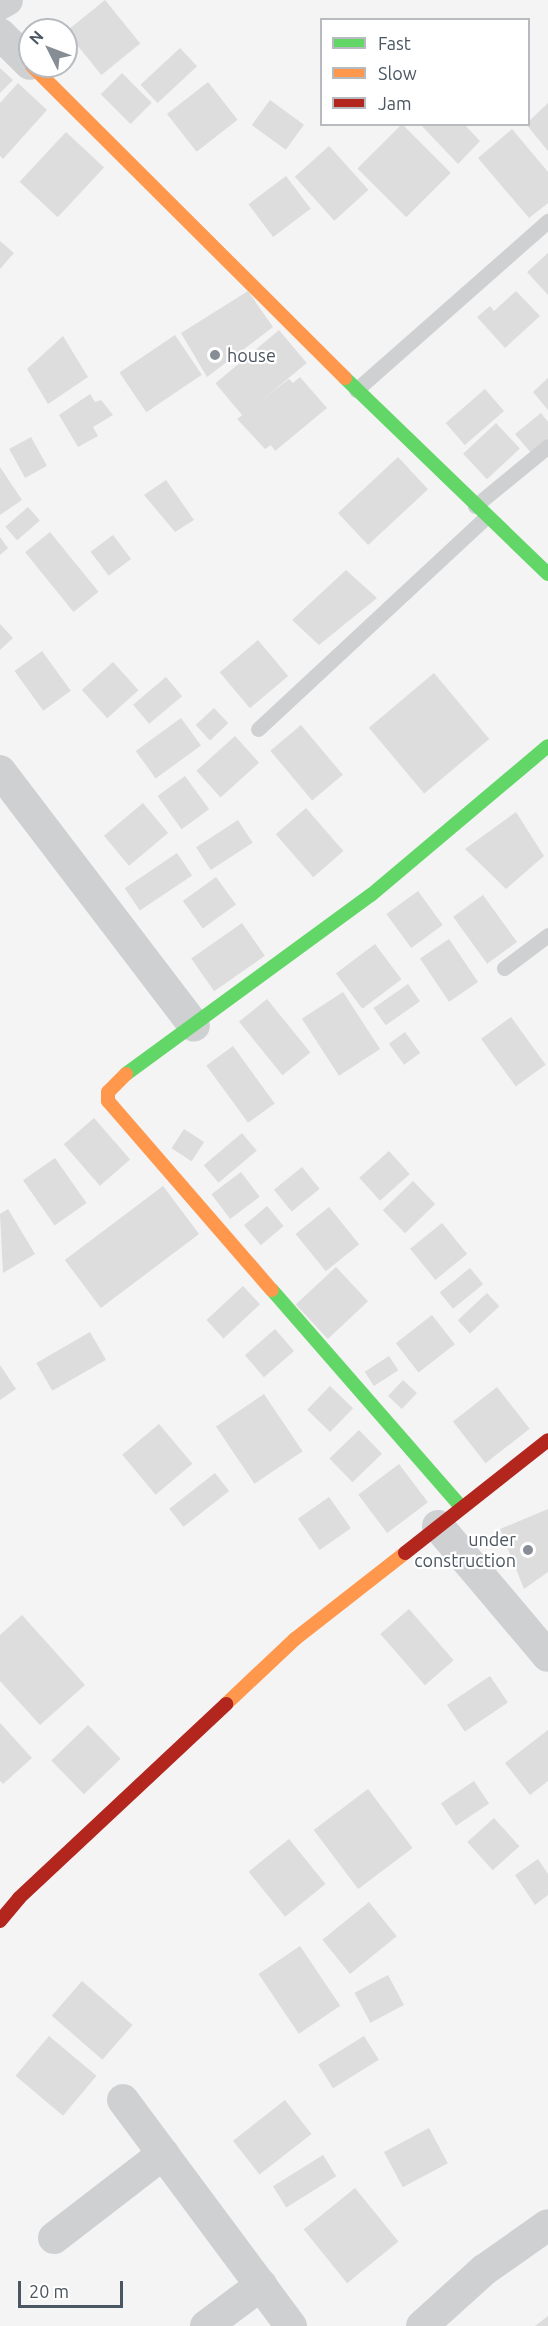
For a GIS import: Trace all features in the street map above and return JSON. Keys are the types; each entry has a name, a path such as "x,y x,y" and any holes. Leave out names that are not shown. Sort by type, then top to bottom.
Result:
{"street":[{"path":"0,4 7,0"},
{"path":"0,33 18,52"},
{"path":"44,78 356,390 480,512 548,574"},
{"path":"548,746 371,895 120,1079 108,1092 108,1101 449,1516 548,1656"},
{"path":"0,771 194,1026"},
{"path":"3,1912 295,1639 548,1440"},
{"path":"123,2100 291,2326"},
{"path":"54,2238 163,2154"},
{"path":"422,2326 484,2270 548,2225"},
{"path":"206,2326 261,2285"}],"lane":[{"path":"356,390 548,221"},
{"path":"258,729 548,446"},
{"path":"504,968 548,935"}],"building":[{"path":"105,0 140,44 101,75 78,46 78,22"},
{"path":"180,48 197,66 158,103 141,85"},
{"path":"0,68 13,80 0,93"},
{"path":"122,73 152,103 130,124 101,94"},
{"path":"208,82 238,120 197,152 167,114"},
{"path":"18,83 47,110 3,159 0,156 0,103"},
{"path":"270,100 304,125 286,150 252,125"},
{"path":"548,103 548,151 528,126 530,126 530,120"},
{"path":"400,126 404,126 451,173 406,217 357,169"},
{"path":"422,126 466,126 480,141 458,164"},
{"path":"512,129 548,172 548,203 529,218 478,158"},
{"path":"66,132 104,167 58,217 20,182"},
{"path":"329,146 368,190 334,221 295,177"},
{"path":"286,176 311,209 273,237 248,204"},
{"path":"0,241 14,253 0,269"},
{"path":"548,253 548,295 527,272"},
{"name":"house","path":"248,291 273,327 207,377 181,333"},
{"path":"516,291 540,316 505,348 477,317 490,306 494,311"},
{"name":"house","path":"279,330 307,363 243,416 215,383"},
{"name":"house","path":"175,335 202,375 146,412 119,372"},
{"path":"63,336 88,377 48,404 27,369"},
{"name":"house","path":"300,377 327,408 275,451 271,445 265,449 237,419 289,379 293,383"},
{"path":"548,378 548,410 533,392"},
{"path":"485,389 504,411 465,445 446,423"},
{"path":"90,394 95,402 101,400 113,415 93,427 98,436 78,447 59,415"},
{"path":"541,413 548,422 548,441 532,454 515,434"},
{"path":"496,423 520,449 487,479 463,454"},
{"path":"31,437 47,466 25,478 9,449"},
{"path":"398,457 428,489 368,545 338,513"},
{"path":"0,467 22,500 0,515"},
{"path":"166,480 194,520 175,532 144,495"},
{"path":"28,507 40,521 17,540 5,527"},
{"path":"50,532 98,592 74,612 25,552"},
{"path":"113,535 131,559 109,576 91,552"},
{"path":"0,537 8,548 0,555"},
{"path":"346,570 377,598 319,645 292,620"},
{"path":"0,624 13,638 0,650"},
{"path":"258,640 288,676 250,708 220,672"},
{"path":"42,651 71,691 43,711 14,671"},
{"path":"113,662 138,690 107,718 82,690"},
{"path":"434,673 489,739 424,794 369,728"},
{"path":"166,677 182,696 149,724 133,705"},
{"path":"214,708 228,723 210,740 196,725"},
{"path":"181,718 201,746 156,778 136,751"},
{"path":"301,725 343,775 312,801 270,751"},
{"path":"235,736 259,763 220,798 196,771"},
{"path":"185,776 209,809 182,829 157,796"},
{"path":"143,803 168,833 129,866 104,836"},
{"path":"306,808 343,851 313,877 276,834"},
{"path":"516,812 544,856 506,889 465,849"},
{"path":"238,820 253,843 211,870 196,847"},
{"path":"177,853 192,875 140,911 125,888"},
{"path":"216,877 236,905 203,929 183,901"},
{"path":"418,891 443,925 411,948 386,914"},
{"path":"483,895 517,942 487,964 453,917"},
{"path":"242,923 265,956 214,991 191,959"},
{"path":"449,939 478,982 449,1002 420,959"},
{"path":"375,944 401,979 362,1009 336,973"},
{"path":"408,984 420,1001 386,1025 374,1008"},
{"path":"343,992 380,1049 339,1076 302,1019"},
{"path":"267,999 310,1053 282,1075 239,1022"},
{"path":"511,1017 546,1065 516,1086 481,1039"},
{"path":"405,1032 420,1053 404,1065 389,1044"},
{"path":"233,1046 275,1103 248,1123 206,1065"},
{"path":"94,1118 130,1160 100,1186 64,1144"},
{"path":"184,1129 204,1142 192,1161 171,1148"},
{"path":"242,1133 257,1151 218,1183 204,1165"},
{"path":"389,1151 410,1174 380,1201 359,1178"},
{"path":"55,1158 87,1203 55,1225 23,1180"},
{"path":"302,1167 320,1189 292,1211 274,1190"},
{"path":"241,1172 260,1197 230,1219 211,1194"},
{"path":"413,1181 435,1204 405,1233 383,1210"},
{"path":"163,1186 199,1234 101,1308 65,1260"},
{"path":"267,1206 284,1226 261,1245 244,1225"},
{"path":"329,1207 359,1244 326,1271 296,1234"},
{"path":"8,1209 35,1254 3,1273 0,1214"},
{"path":"442,1223 467,1254 435,1280 410,1249"},
{"path":"336,1267 368,1301 328,1339 296,1305"},
{"path":"470,1268 483,1284 453,1309 440,1293"},
{"path":"243,1286 260,1304 223,1338 206,1320"},
{"path":"487,1293 499,1306 470,1333 458,1320"},
{"path":"432,1315 455,1344 419,1372 396,1343"},
{"path":"275,1329 294,1351 264,1377 245,1355"},
{"path":"90,1332 106,1360 52,1391 36,1363"},
{"path":"389,1356 398,1370 374,1386 365,1372"},
{"path":"0,1365 16,1389 0,1400"},
{"path":"403,1380 417,1393 402,1409 388,1396"},
{"path":"330,1386 353,1408 330,1432 307,1410"},
{"path":"497,1387 530,1429 486,1463 453,1421"},
{"path":"264,1394 303,1451 255,1484 216,1426"},
{"path":"159,1424 192,1464 156,1495 122,1455"},
{"path":"359,1430 382,1454 352,1482 330,1458"},
{"path":"399,1464 428,1502 387,1533 358,1495"},
{"path":"215,1473 229,1491 183,1527 169,1509"},
{"path":"329,1497 351,1528 320,1550 298,1519"},
{"name":"under construction","path":"548,1509 548,1572 524,1589 500,1529"},
{"path":"409,1609 454,1660 425,1685 380,1634"},
{"path":"22,1615 85,1685 40,1725 0,1681 0,1635"},
{"path":"490,1676 508,1703 465,1732 447,1705"},
{"path":"0,1723 32,1758 3,1784 0,1781"},
{"path":"88,1725 121,1759 84,1794 51,1760"},
{"path":"548,1730 548,1781 530,1795 505,1763"},
{"path":"474,1781 489,1803 456,1826 441,1803"},
{"path":"368,1789 413,1848 358,1889 314,1830"},
{"path":"494,1818 519,1846 493,1870 467,1842"},
{"path":"289,1839 326,1884 285,1917 249,1872"},
{"path":"538,1859 548,1874 548,1895 535,1905 515,1875"},
{"path":"369,1902 397,1936 350,1974 322,1940"},
{"path":"300,1946 340,2006 299,2034 259,1974"},
{"path":"388,1975 404,2005 370,2023 354,1993"},
{"path":"82,1981 133,2025 102,2060 52,2016"},
{"path":"49,2036 96,2076 63,2116 16,2076"},
{"path":"364,2036 379,2060 333,2088 318,2065"},
{"path":"285,2100 311,2134 259,2175 233,2141"},
{"path":"429,2128 448,2163 403,2187 384,2152"},
{"path":"323,2155 336,2176 286,2207 273,2186"},
{"path":"355,2188 398,2242 347,2283 304,2230"},
{"path":"548,2316 548,2326 535,2326"}],"traffic: fast":[{"path":"345,378 548,574"},
{"path":"126,1074 371,895 548,746"},
{"path":"272,1290 461,1507"}],"traffic: slow":[{"path":"44,78 345,378"},
{"path":"126,1074 108,1092 108,1101 272,1290"},
{"path":"226,1704 295,1639 405,1553"}],"traffic: jam":[{"path":"405,1553 548,1440"},
{"path":"0,1921 19,1898 226,1704"}],"place":[{"name":"house","path":"215,355"},
{"name":"under construction","path":"528,1550"}]}
